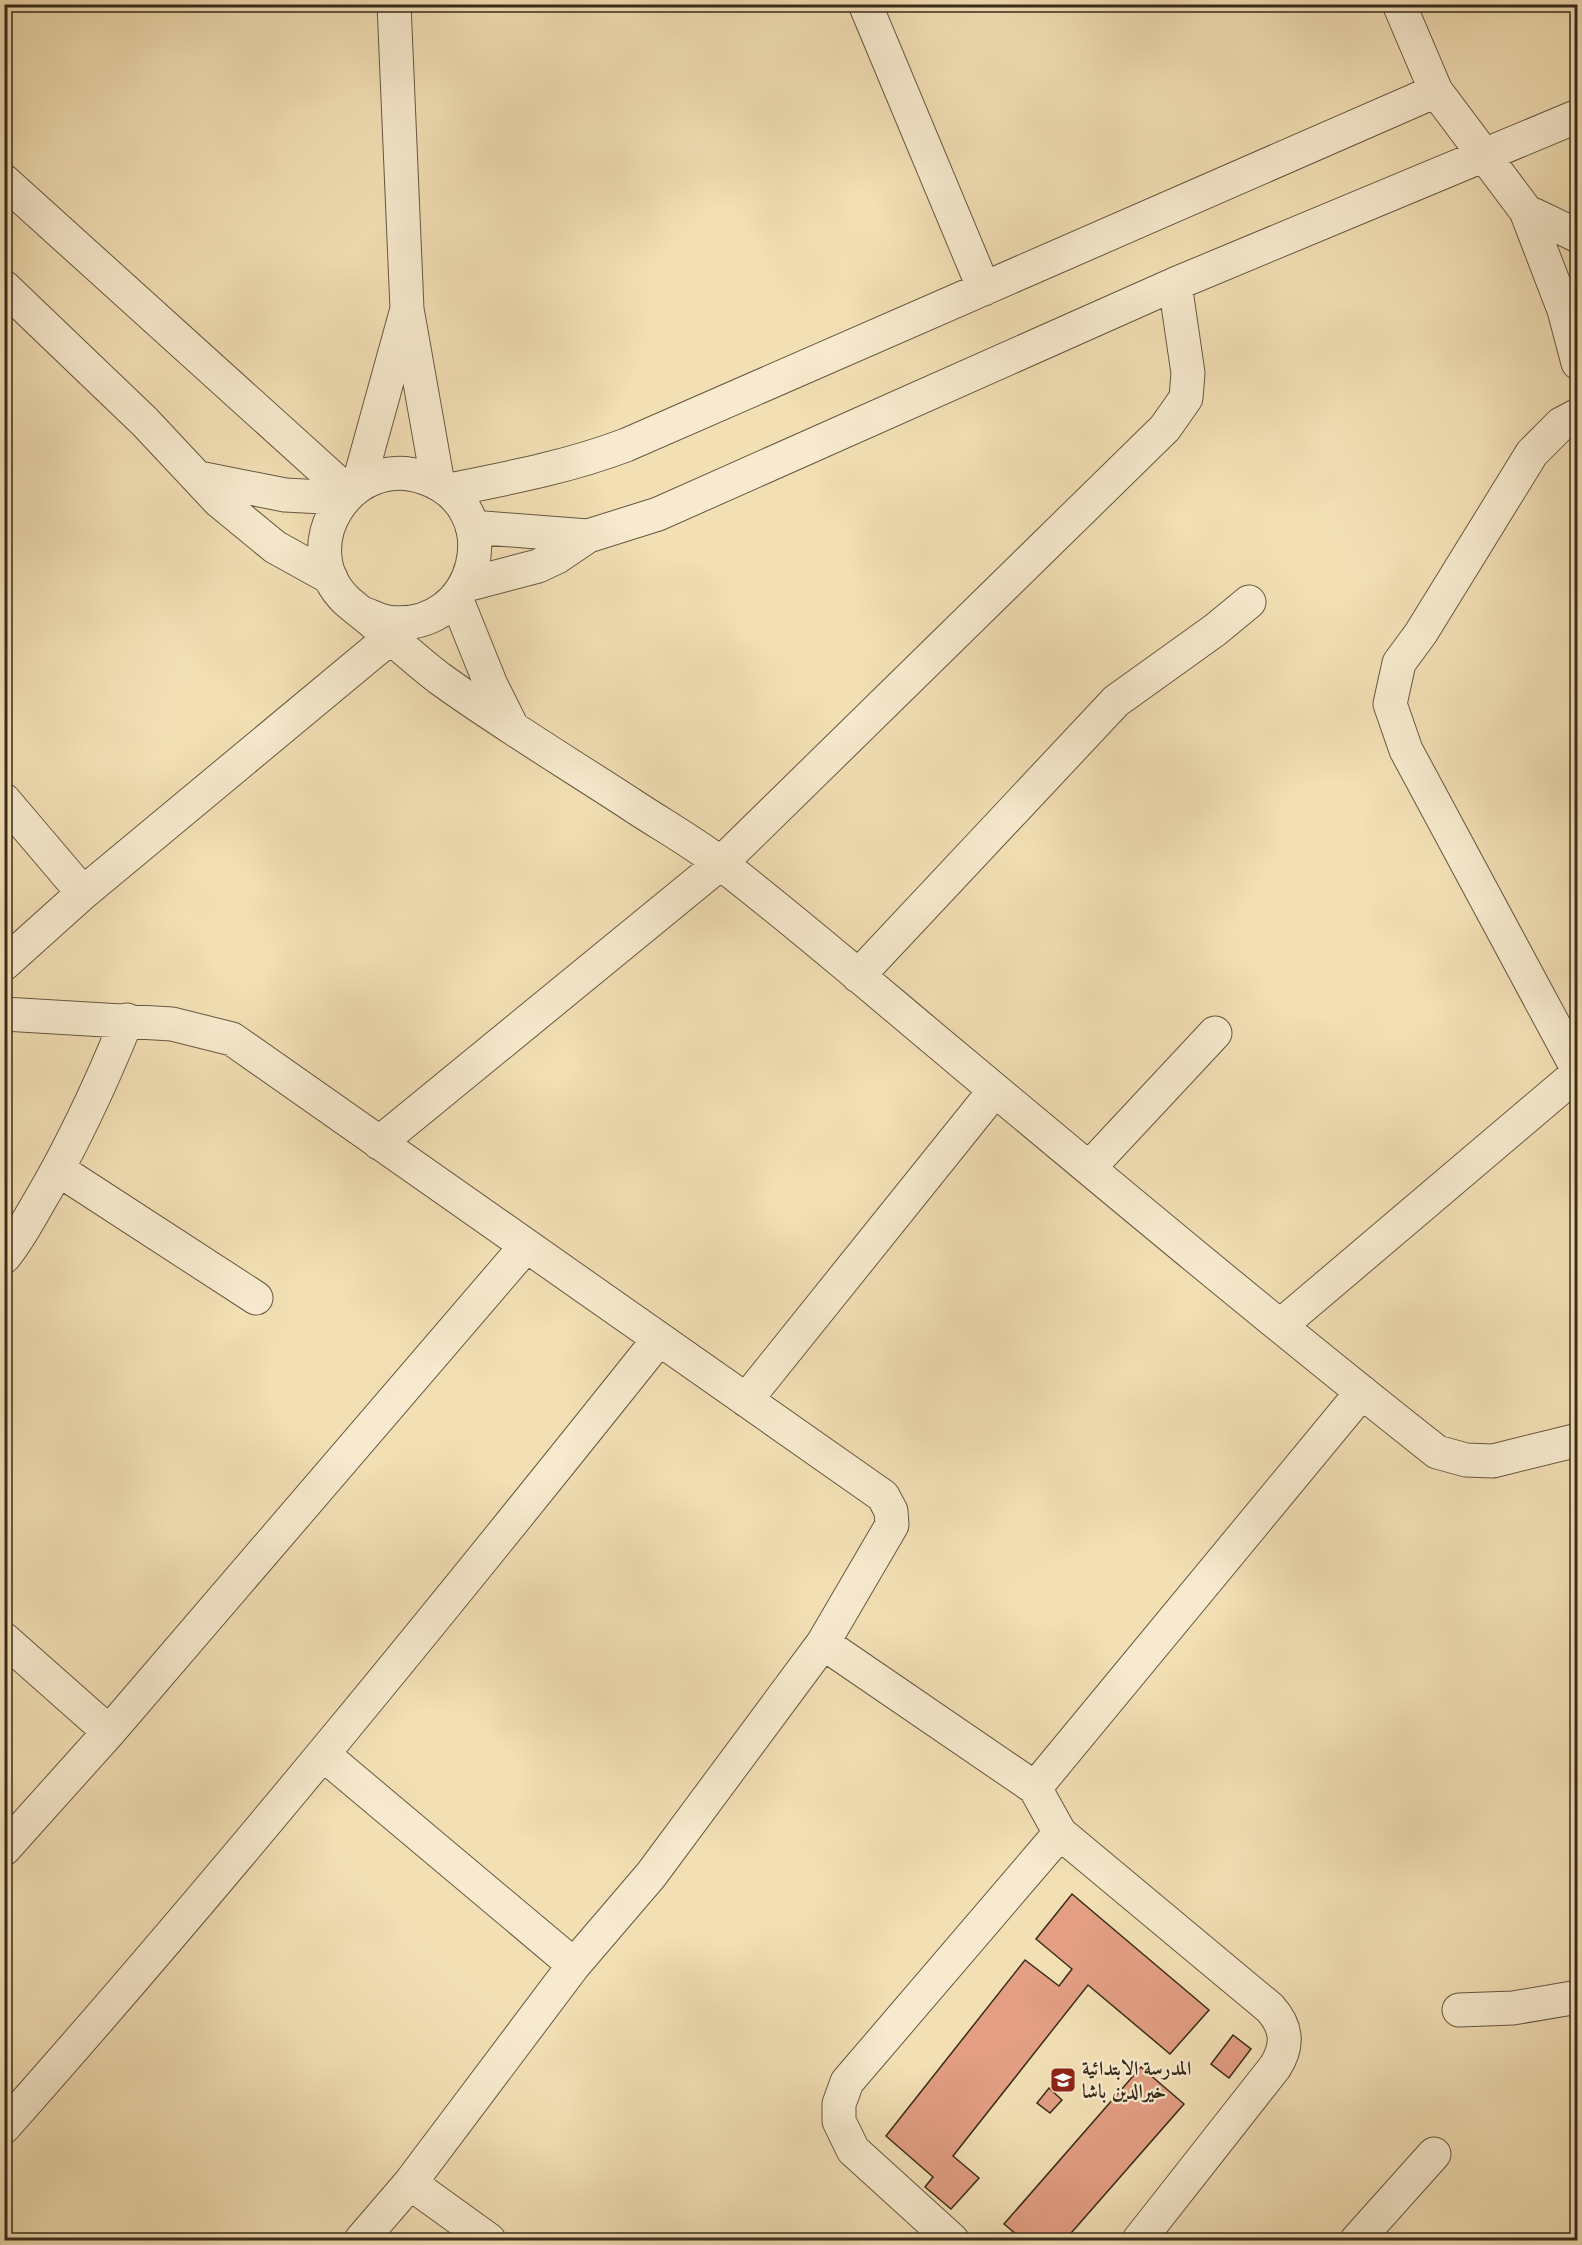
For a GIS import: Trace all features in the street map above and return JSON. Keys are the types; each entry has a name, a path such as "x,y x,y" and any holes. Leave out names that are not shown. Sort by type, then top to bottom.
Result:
{"street":[{"path":"394,4 407,309 444,487"},
{"path":"865,4 984,289"},
{"path":"1399,4 1436,91 1526,211 1564,310 1578,363"},
{"path":"444,487 546,470 589,459 626,445 1436,91"},
{"path":"362,613 386,622 412,622 436,614 461,592 538,566 588,536 658,514 1175,284 1578,116"},
{"path":"4,181 350,492"},
{"path":"1526,211 1578,236"},
{"path":"380,1143 721,863 1165,428 1186,398 1188,374 1175,284"},
{"path":"4,287 145,422 219,501 275,548 331,578"},
{"path":"407,309 350,492 328,523 324,551 331,578 344,598 437,676 721,863 1280,1326 1437,1452 1466,1460 1493,1461 1578,1440"},
{"path":"1280,1326 1578,1072 1406,750 1390,704 1399,663 1421,633 1532,453 1561,424 1578,415"},
{"path":"199,478 285,495 350,492 367,480 388,474 410,473 431,479 444,487 464,507 472,527 475,556 461,592 491,685 512,726"},
{"path":"472,527 588,536"},
{"path":"858,976 1110,707 1215,630 1249,602"},
{"path":"4,964 83,893 391,637"},
{"path":"4,800 83,893"},
{"path":"4,1014 172,1024 232,1039 883,1496 891,1511 892,1525 823,1643 651,1875 574,1965 410,2183 361,2241"},
{"path":"4,1257 58,1170 97,1094 127,1020"},
{"path":"1089,1168 1215,1033"},
{"path":"746,1400 994,1090"},
{"path":"58,1170 256,1298"},
{"path":"4,1849 109,1732 526,1246"},
{"path":"4,2127 104,2014 324,1755 659,1339"},
{"path":"1035,1788 1362,1392"},
{"path":"4,1638 109,1732"},
{"path":"823,1643 1035,1788 1060,1833 1270,2008 1279,2018 1284,2030 1285,2043 1282,2056 1139,2241"},
{"path":"324,1755 574,1965"},
{"path":"952,2241 853,2150 839,2121 839,2104 847,2082 1060,1833"},
{"path":"1460,2010 1513,2008 1578,1996"},
{"path":"1357,2241 1434,2154"},
{"path":"410,2183 489,2241"}],"building":[{"path":"1072,1894 1209,2010 1170,2054 1088,1985 953,2156 979,2178 951,2209 925,2187 933,2177 886,2136 1025,1960 1059,1986 1072,1969 1036,1939"},
{"path":"1233,2035 1251,2049 1229,2078 1211,2064"},
{"path":"1141,2067 1184,2104 1065,2240 1023,2240 1004,2224"},
{"path":"1049,2088 1062,2100 1050,2113 1037,2103"}],"place":[{"name":"المدرسة الابتدائية خيرالدين باشا","path":"1063,2080"}]}
